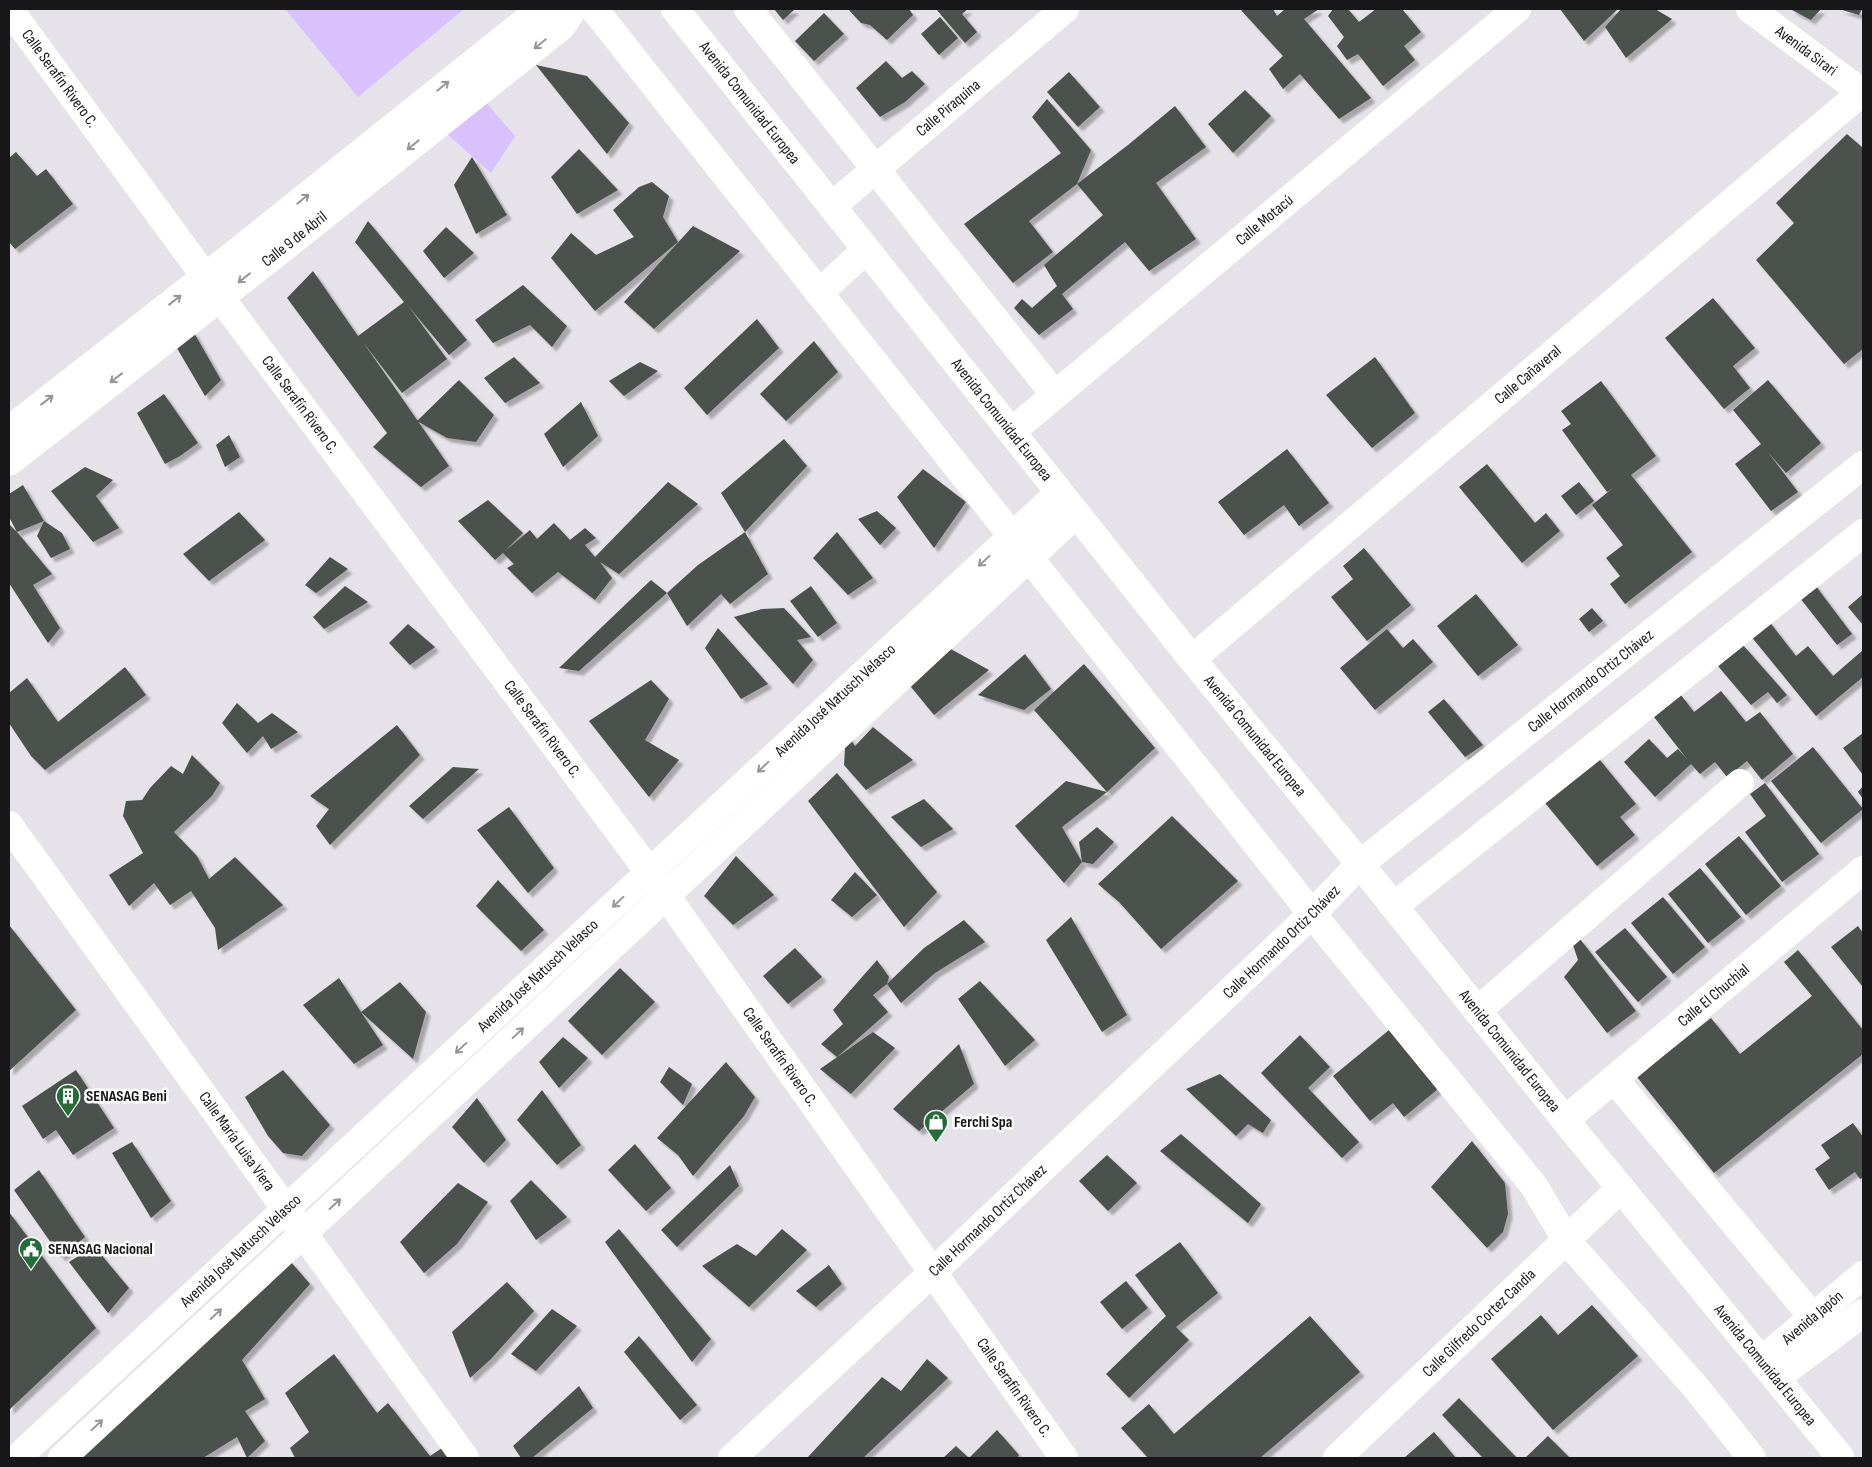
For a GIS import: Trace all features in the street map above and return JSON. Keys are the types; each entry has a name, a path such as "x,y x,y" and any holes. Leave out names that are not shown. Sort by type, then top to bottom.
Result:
{"main road":[{"name":"Calle Serafín Rivero C.","path":"9,9 212,287 650,873 1064,1458"},
{"name":"Calle 9 de Abril","path":"9,462 212,287 541,9"},
{"name":"Calle 9 de Abril","path":"9,430 212,287 562,26 573,9"},
{"path":"594,9 1312,914 1534,1186 1567,1241 1698,1390 1752,1458"},
{"name":"Avenida Comunidad Europea","path":"675,9 1192,659 1841,1458"},
{"path":"748,9 1055,395"},
{"name":"Calle Piraquina","path":"832,206 1065,9"},
{"name":"Calle Motacú","path":"1012,431 1517,9"},
{"name":"Avenida Sirari","path":"1750,9 1863,91"},
{"name":"Calle Cañaveral","path":"1192,659 1863,91"},
{"path":"819,294 866,250"},
{"name":"Calle Hormando Ortiz Chávez","path":"732,1458 1312,914 1360,864 1863,465"},
{"name":"Avenida José Natusch Velasco","path":"17,1458 1059,493"},
{"name":"Avenida José Natusch Velasco","path":"62,1458 1076,514"},
{"path":"1394,906 1863,533"},
{"path":"1477,1011 1740,783"},
{"name":"Calle María Luisa Viera","path":"9,825 465,1458"},
{"name":"Calle El Chuchial","path":"1565,1120 1863,870"},
{"path":"1614,1079 1829,1338"},
{"name":"Calle Gilfredo Cortez Candia","path":"1337,1458 1621,1188"},
{"name":"Avenida Japón","path":"1770,1369 1812,1316 1863,1275"},
{"name":"Avenida Japón","path":"1770,1369 1829,1338 1863,1313"}],"shaded area":[{"path":"285,9 464,9 358,97"},
{"path":"484,100 515,136 491,173 446,133"}],"building":[{"path":"774,9 795,9 783,20"},
{"path":"848,9 909,9 913,15 887,40 870,25 861,23"},
{"path":"936,9 968,9 962,14 977,32 965,43"},
{"path":"1240,9 1273,9 1277,16 1285,9 1319,9 1304,19 1371,98 1339,119 1300,74 1283,89 1269,69 1283,56"},
{"path":"1333,9 1348,9 1359,22 1376,9 1402,9 1421,32 1404,46 1415,60 1383,86 1358,54 1347,60 1337,46 1344,37 1328,16"},
{"path":"1560,9 1618,9 1584,41"},
{"path":"1621,9 1655,9 1672,19 1626,58 1605,27"},
{"path":"1790,9 1821,9 1811,20"},
{"path":"1839,9 1862,9 1859,15"},
{"path":"824,13 844,34 814,61 795,41"},
{"path":"940,17 958,38 939,55 921,34"},
{"path":"886,61 902,78 912,71 925,84 905,102 880,117 856,88"},
{"path":"536,65 587,76 629,123 607,154"},
{"path":"1069,72 1100,107 1078,127 1047,92"},
{"path":"1245,90 1271,116 1233,153 1208,124"},
{"path":"1047,99 1091,150 1077,184 1029,221 1053,252 1013,283 964,224 1061,153 1032,117"},
{"path":"1175,106 1206,147 1156,183 1196,239 1149,271 1125,242 1062,294 1073,309 1039,335 1014,308 1022,299 1032,308 1057,286 1044,265 1103,215 1077,184"},
{"path":"1847,134 1863,148 1863,349 1844,364 1756,260 1794,223 1776,203"},
{"path":"579,149 618,190 577,214 551,177"},
{"path":"16,152 37,176 46,169 73,204 15,249 9,242 9,158"},
{"path":"472,157 507,215 476,234 454,185"},
{"path":"652,182 669,196 663,217 678,242 595,311 551,258 571,233 596,255 634,237 613,210 639,187"},
{"path":"368,221 467,340 449,355 409,307 447,359 402,393 363,342 449,466 421,487 373,447 387,433 287,298 313,271 358,336 404,302 355,242"},
{"path":"693,226 740,251 654,329 624,302"},
{"path":"446,227 474,253 444,278 423,251"},
{"path":"523,285 567,326 552,347 530,325 493,343 475,320"},
{"path":"1713,298 1755,348 1733,366 1750,388 1724,409 1665,338"},
{"path":"757,319 779,348 707,415 684,388"},
{"path":"193,331 221,380 205,396 174,343"},
{"path":"814,341 838,372 786,421 760,394"},
{"path":"514,357 540,383 505,403 484,378"},
{"path":"1375,357 1415,413 1372,448 1326,395"},
{"path":"640,362 658,371 624,396 609,381"},
{"path":"459,380 494,415 476,442 447,438 417,421"},
{"path":"1768,380 1821,443 1786,473 1768,452 1798,492 1771,511 1735,464 1761,444 1733,410"},
{"path":"1601,381 1656,456 1631,475 1692,552 1625,604 1610,584 1620,576 1606,558 1623,545 1592,505 1614,487 1607,492 1562,430 1571,424 1561,411"},
{"path":"164,394 198,443 165,464 137,413"},
{"path":"581,402 598,436 563,467 544,434"},
{"path":"229,435 240,457 225,467 216,445"},
{"path":"784,439 807,466 745,532 721,493"},
{"path":"1287,449 1329,503 1299,526 1284,505 1244,535 1218,502"},
{"path":"1487,464 1535,523 1546,513 1560,531 1522,563 1459,487"},
{"path":"85,467 113,480 96,496 119,528 93,542 51,491"},
{"path":"923,469 966,502 934,548 897,497"},
{"path":"668,482 698,504 619,574 600,562 612,578 595,600 558,572 532,593 507,568 514,564 503,553 495,560 458,521 488,500 523,533 505,551 530,530 537,539 554,523 570,540 585,528 596,538 585,545 595,557"},
{"path":"1579,482 1594,501 1576,515 1561,496"},
{"path":"23,485 44,521 17,532 9,517 9,494"},
{"path":"877,511 896,528 880,545 858,519"},
{"path":"239,512 265,540 209,581 183,554"},
{"path":"44,521 62,533 70,549 51,558 37,536"},
{"path":"9,526 17,532 52,574 33,585 60,628 48,643 9,583"},
{"path":"745,532 768,574 730,604 721,594 687,626 667,593 698,565"},
{"path":"837,532 873,578 848,595 813,558"},
{"path":"1364,548 1411,605 1367,641 1331,597 1353,579 1343,566"},
{"path":"330,557 348,569 316,593 305,585"},
{"path":"651,580 667,593 579,671 559,668"},
{"path":"1812,581 1852,634 1837,645 1796,593"},
{"path":"345,586 368,602 324,629 313,617"},
{"path":"811,586 837,623 818,637 790,601"},
{"path":"1476,594 1518,645 1478,676 1437,626"},
{"path":"1863,594 1863,625 1848,607"},
{"path":"784,608 811,637 797,640 813,660 793,684 734,617 762,609"},
{"path":"1592,608 1603,621 1589,632 1579,619"},
{"path":"1768,620 1796,656 1808,646 1833,676 1863,650 1863,677 1816,716 1750,635"},
{"path":"408,624 435,647 410,665 389,643"},
{"path":"718,628 768,684 741,699 705,648"},
{"path":"1387,629 1403,648 1413,639 1433,662 1375,710 1340,668"},
{"path":"1743,645 1787,695 1777,703 1768,692 1751,705 1718,666"},
{"path":"949,648 989,670 934,715 907,682"},
{"path":"1025,654 1051,689 1024,710 978,695"},
{"path":"1084,664 1155,748 1107,792 1034,710"},
{"path":"125,667 146,695 45,770 31,756 9,723 9,693 27,678 58,722"},
{"path":"651,680 669,699 645,740 679,760 649,797 589,721"},
{"path":"1721,691 1746,722 1760,712 1793,754 1762,780 1747,761 1727,777 1715,762 1700,774 1691,764 1655,797 1624,762 1649,739 1667,758 1678,749 1687,759 1654,717 1681,695 1694,712"},
{"path":"1444,699 1483,745 1465,757 1428,712"},
{"path":"237,703 258,723 272,713 298,732 271,749 263,736 247,753 222,723"},
{"path":"397,725 420,755 330,845 316,826 329,809 310,796"},
{"path":"873,727 913,760 866,790 844,765 846,733 855,746"},
{"path":"1863,733 1863,775 1843,748"},
{"path":"1813,747 1863,809 1821,843 1771,781"},
{"path":"1595,754 1636,804 1620,817 1635,835 1597,866 1541,798"},
{"path":"192,755 220,783 212,796 174,832 197,856 209,879 235,857 283,905 218,950 215,928 191,891 170,905 154,883 129,906 109,875 143,853 123,816 126,801 142,800 150,788 171,766 183,774"},
{"path":"453,767 479,769 423,819 409,806"},
{"path":"837,773 937,892 904,927 808,801"},
{"path":"1066,781 1107,792 1062,827 1082,862 1064,883 1015,826"},
{"path":"1765,783 1819,854 1782,882 1745,832 1766,816 1750,794"},
{"path":"1863,786 1863,799 1858,792"},
{"path":"924,799 953,829 921,847 891,817"},
{"path":"509,807 554,868 528,893 477,830"},
{"path":"1172,816 1238,881 1161,949 1119,902 1098,884"},
{"path":"1097,827 1114,842 1093,864 1082,862 1079,842"},
{"path":"1739,836 1781,886 1746,915 1705,864"},
{"path":"736,856 774,895 733,925 704,896"},
{"path":"1700,868 1741,917 1708,943 1668,894"},
{"path":"855,872 877,895 852,917 831,900"},
{"path":"498,880 544,930 521,951 476,906"},
{"path":"1663,897 1705,947 1673,974 1631,923"},
{"path":"1071,917 1127,1015 1102,1032 1046,940"},
{"path":"964,920 985,942 935,973 901,1003 887,984 924,948"},
{"path":"9,925 76,1010 9,1071"},
{"path":"1858,926 1863,933 1863,987 1831,947"},
{"path":"1625,928 1667,977 1638,1002 1595,952"},
{"path":"1580,939 1636,1011 1607,1033 1564,977 1578,960 1573,945"},
{"path":"795,948 822,977 788,1004 763,976"},
{"path":"1798,950 1863,1030 1863,1054 1714,1173 1637,1077 1711,1018 1740,1054 1812,996 1784,962"},
{"path":"877,960 889,977 887,984 873,995 888,1012 837,1057 821,1044 843,1024 833,1010"},
{"path":"620,968 655,1002 602,1055 568,1021"},
{"path":"339,978 383,1045 354,1064 303,1005"},
{"path":"980,981 1035,1040 1005,1066 958,999"},
{"path":"400,982 426,1012 413,1059 361,1012"},
{"path":"1389,1030 1438,1089 1404,1117 1393,1103 1370,1121 1333,1076"},
{"path":"873,1032 895,1048 851,1094 820,1069"},
{"path":"1300,1035 1330,1067 1308,1088 1359,1142 1342,1158 1261,1073"},
{"path":"563,1037 588,1058 559,1088 539,1062"},
{"path":"959,1044 974,1084 919,1131 893,1109"},
{"path":"726,1062 755,1097 744,1116 693,1176 678,1155 657,1138"},
{"path":"669,1067 692,1084 683,1105 660,1082"},
{"name":"SENASAG Beni","path":"76,1070 114,1128 73,1155 56,1130 43,1139 22,1106"},
{"path":"283,1070 330,1125 302,1156 283,1153 268,1136 245,1097"},
{"path":"1220,1074 1271,1120 1263,1133 1248,1124 1236,1136 1186,1089"},
{"path":"542,1090 581,1145 557,1165 517,1120"},
{"path":"477,1098 506,1140 484,1163 452,1127"},
{"path":"1853,1123 1863,1137 1863,1177 1860,1179 1855,1172 1829,1190 1815,1169 1830,1158 1821,1145"},
{"path":"1181,1134 1261,1204 1248,1223 1160,1151"},
{"path":"1472,1141 1505,1183 1508,1214 1503,1232 1487,1248 1431,1187"},
{"path":"132,1142 171,1201 151,1218 112,1153"},
{"path":"635,1144 671,1188 646,1211 608,1170"},
{"path":"1107,1155 1137,1183 1108,1211 1079,1181"},
{"path":"730,1165 739,1186 677,1247 661,1230"},
{"path":"39,1170 85,1237 61,1257 14,1190"},
{"path":"531,1180 567,1217 536,1240 510,1201"},
{"path":"458,1183 488,1202 457,1244 424,1273 400,1242"},
{"name":"SENASAG Nacional","path":"9,1212 96,1328 9,1410"},
{"path":"619,1229 711,1339 692,1362 605,1242"},
{"path":"782,1229 807,1250 749,1307 702,1266 737,1244 756,1256"},
{"path":"1180,1242 1218,1293 1176,1327 1189,1340 1129,1398 1106,1374 1166,1316 1135,1275"},
{"path":"94,1246 129,1288 108,1313 69,1262"},
{"path":"291,1262 310,1284 242,1360 265,1399 245,1411 265,1441 247,1458 237,1437 203,1458 82,1458 76,1450"},
{"path":"829,1265 842,1284 816,1307 796,1291"},
{"path":"1126,1281 1148,1308 1122,1329 1100,1302"},
{"path":"507,1282 534,1311 491,1359 470,1378 452,1332"},
{"path":"1592,1305 1638,1356 1553,1430 1491,1359 1541,1315 1558,1335"},
{"path":"552,1309 577,1326 536,1371 511,1354"},
{"path":"1310,1316 1360,1372 1260,1458 1148,1458 1121,1428 1149,1404 1174,1434"},
{"path":"639,1336 697,1405 680,1420 624,1352"},
{"path":"334,1354 377,1413 388,1403 430,1456 445,1446 453,1458 295,1458 290,1448 309,1432 285,1393"},
{"path":"927,1359 948,1378 863,1458 807,1458 882,1377 901,1391"},
{"path":"579,1386 593,1408 532,1458 521,1458 513,1446"},
{"path":"1459,1398 1517,1458 1483,1458 1442,1415"},
{"path":"997,1430 1019,1455 1017,1458 969,1458"},
{"path":"1434,1432 1456,1458 1404,1458"},
{"path":"1548,1436 1570,1458 1525,1458"},
{"path":"956,1446 969,1458 943,1458"}],"place":[{"name":"SENASAG Beni","path":"68,1117"},
{"name":"Ferchi Spa","path":"936,1143"},
{"name":"SENASAG Nacional","path":"31,1270"}]}
